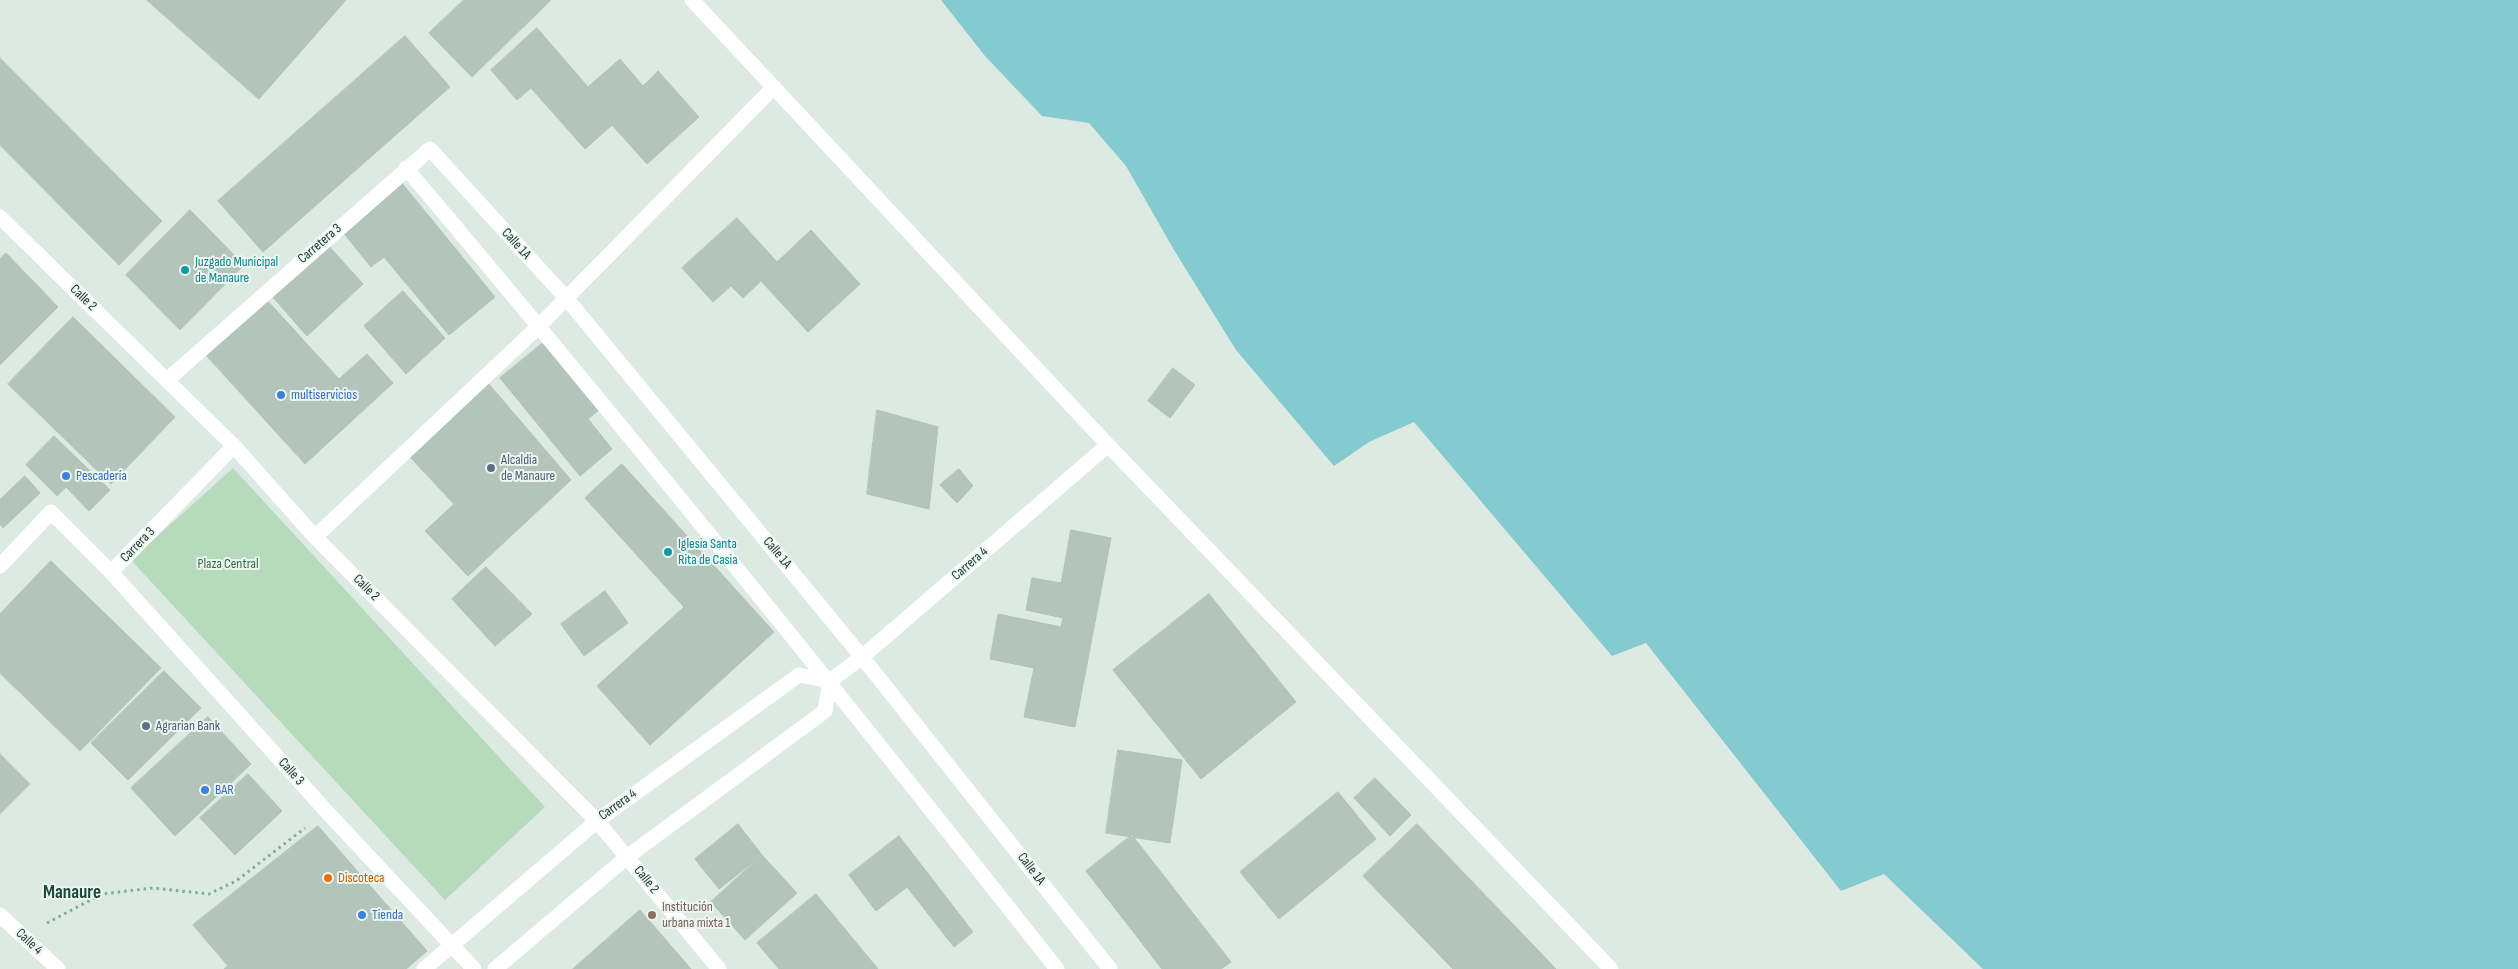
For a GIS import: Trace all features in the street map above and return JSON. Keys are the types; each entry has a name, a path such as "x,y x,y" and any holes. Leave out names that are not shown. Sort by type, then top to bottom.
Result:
{"street":[{"path":"692,0 1108,445 1611,969"},
{"path":"315,537 567,299 774,87"},
{"name":"Calle 1A","path":"430,150 567,299 862,657 1110,969"},
{"name":"Carretera 3","path":"166,380 406,168 430,150"},
{"path":"406,168 539,326 830,681 1057,969"},
{"name":"Calle 2","path":"0,218 234,446 315,537 597,821 719,969"},
{"name":"Carrera 4","path":"424,969 597,821 799,675 830,681 862,657 1108,445"},
{"name":"Carrera 3","path":"0,566 51,512 111,572 234,446"},
{"name":"Calle 3","path":"111,572 327,812 474,969"},
{"path":"495,969 627,856 825,711 830,681"},
{"name":"Calle 4","path":"0,915 58,969"}],"path":[{"path":"22,936 102,894 153,888 208,894 236,881 327,812"}],"green space":[{"name":"Plaza Central","path":"233,468 545,807 445,900 131,560"}],"water":[{"path":"941,0 2518,0 2518,969 1983,969 1884,874 1841,891 1646,643 1612,656 1414,422 1369,442 1334,466 1236,350 1174,250 1126,166 1089,123 1042,116 985,56"}],"building":[{"path":"147,0 346,0 259,99"},
{"path":"464,0 551,0 472,77 429,33"},
{"path":"537,28 588,87 620,59 643,86 658,71 699,117 647,164 612,125 585,149 531,88 517,100 491,70"},
{"path":"405,36 450,87 263,252 218,201"},
{"path":"0,58 162,221 119,265 0,145"},
{"path":"401,182 495,297 449,335 384,257 371,267 342,231"},
{"name":"Juzgado Municipal de Manaure","path":"190,210 244,265 180,330 126,275"},
{"path":"737,218 777,262 811,230 860,284 808,332 761,281 743,298 731,286 713,302 682,268"},
{"path":"327,244 363,284 307,336 271,295"},
{"path":"6,253 58,307 0,365 0,259"},
{"path":"403,291 445,338 406,374 364,326"},
{"path":"264,297 339,379 367,354 393,383 305,464 204,353"},
{"path":"73,317 175,417 111,484 8,384"},
{"path":"543,343 599,410 588,419 612,449 580,476 500,378"},
{"path":"1173,368 1195,385 1170,418 1148,401"},
{"name":"Alcaldia de Manaure","path":"488,383 571,480 468,576 425,531 454,504 410,457"},
{"path":"877,410 938,427 929,509 867,494"},
{"name":"Pescadería","path":"54,436 110,490 89,511 66,487 57,496 26,465"},
{"name":"Iglesia Santa Rita de Casia","path":"622,464 774,632 650,745 597,686 684,607 585,498"},
{"path":"959,469 973,486 957,503 940,485"},
{"path":"25,476 40,493 3,528 0,524 0,500"},
{"path":"1071,530 1111,538 1075,727 1024,717 1034,668 990,659 998,614 1061,627 1063,618 1026,610 1032,578 1061,583"},
{"path":"51,561 161,668 80,751 0,673 0,614"},
{"path":"486,567 532,614 495,646 452,599"},
{"path":"605,591 628,623 584,656 561,624"},
{"path":"1209,594 1296,702 1201,779 1113,670"},
{"name":"Agrarian Bank","path":"164,671 201,708 128,780 91,743"},
{"path":"208,717 251,764 175,836 131,788"},
{"path":"1118,750 1182,760 1170,843 1106,833"},
{"path":"0,754 30,784 0,814"},
{"path":"248,774 282,811 235,855 200,818"},
{"path":"1375,778 1411,815 1390,836 1354,798"},
{"path":"1338,792 1376,839 1279,919 1240,872"},
{"path":"738,824 762,855 719,889 695,859"},
{"path":"1417,824 1556,969 1453,969 1363,876"},
{"path":"318,826 427,951 406,969 224,969 228,966 193,925"},
{"path":"1132,835 1231,962 1221,969 1162,969 1086,871"},
{"path":"899,836 973,932 954,947 907,887 876,911 849,875"},
{"path":"762,855 797,893 745,940 711,902"},
{"path":"816,894 878,969 779,969 757,943"},
{"path":"640,910 691,969 573,969"}],"place":[{"name":"Juzgado Municipal de Manaure","path":"185,270"},
{"name":"multiservicios","path":"281,395"},
{"name":"Alcaldia de Manaure","path":"491,468"},
{"name":"Pescadería","path":"66,476"},
{"name":"Iglesia Santa Rita de Casia","path":"668,552"},
{"name":"Agrarian Bank","path":"146,726"},
{"name":"BAR","path":"205,790"},
{"name":"Discoteca","path":"328,878"},
{"name":"Tienda","path":"362,915"},
{"name":"Institución urbana mixta 1","path":"652,915"}],"district":[{"name":"Manaure","path":"72,893"}]}
